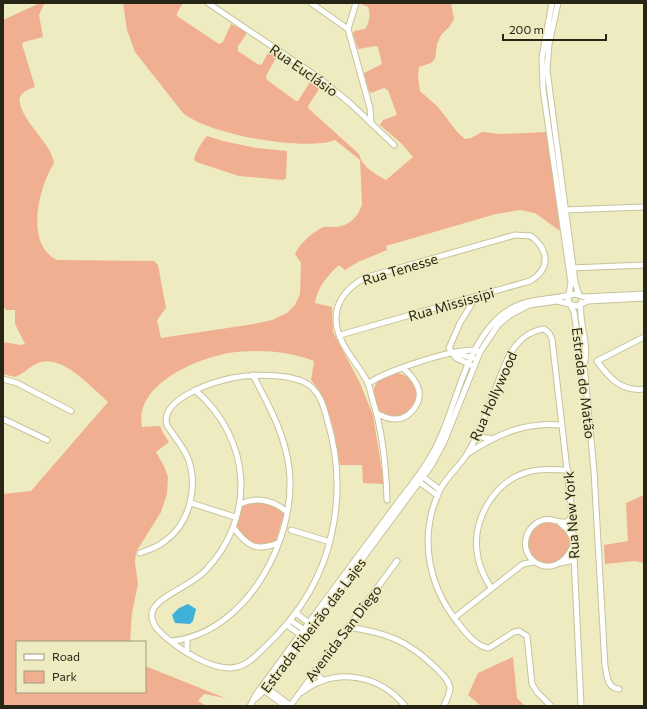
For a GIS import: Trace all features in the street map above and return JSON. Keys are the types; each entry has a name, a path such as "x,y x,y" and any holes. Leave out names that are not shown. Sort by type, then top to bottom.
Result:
{"street":[{"name":"Rua Euclásio","path":"208,3 319,78 371,122 394,145"},
{"path":"311,3 348,29"},
{"path":"356,3 348,29 370,108 371,122"},
{"name":"Estrada do Matão","path":"552,3 544,41 542,69 571,268 578,294"},
{"name":"Estrada do Matão","path":"558,3 549,44 547,70 563,210"},
{"path":"563,210 644,207"},
{"name":"Rua Tenesse","path":"387,500 385,465 378,414 368,384 340,335 336,318 341,299 347,290 364,278 514,235 523,234 531,236 538,241 545,254"},
{"name":"Rua Mississipi","path":"340,335 530,281 536,278 544,268 545,254"},
{"path":"571,268 644,265"},
{"name":"Estrada do Matão","path":"571,268 571,286 568,300 575,316 584,362 587,410 594,471 605,666 609,684 613,688 619,689"},
{"path":"569,296 578,294 584,297 644,294"},
{"path":"578,294 582,298 581,319 584,362 597,361 644,337"},
{"name":"Estrada Ribeirão das Lajes","path":"250,706 265,688 312,622 418,481 444,442 471,365 488,329 511,309 526,302 538,299 569,296"},
{"path":"471,365 456,358 449,348 450,342 476,297"},
{"path":"570,305 577,306 581,303 597,300 644,298"},
{"name":"Estrada Ribeirão das Lajes","path":"477,351 498,325 519,309 541,303 557,301 570,305"},
{"name":"Rua New York","path":"544,329 549,333 552,339 561,425 568,470 574,542 581,706"},
{"name":"Rua Hollywood","path":"544,329 530,334 515,346 503,368 467,454 452,472 440,490 429,527 429,560 439,593 454,618 475,641 485,648 493,646 514,632 519,631 524,634 528,641 532,684 551,706"},
{"path":"368,384 377,378 403,368 465,350 477,351"},
{"path":"453,353 474,359"},
{"path":"597,361 607,375 619,385 629,389 644,389"},
{"path":"378,414 391,419 400,419 407,416 417,405 419,392 417,385 403,368"},
{"path":"171,641 187,639 217,624 244,601 260,581 274,554 281,535 287,512 290,480 284,439 273,410 253,375"},
{"path":"140,553 161,544 174,533 191,503 192,476 189,460 165,420 167,412 172,405 195,390 226,379 253,375 274,376 301,381 309,385 318,395 332,435 338,483 330,542 317,578 296,613 287,625 255,657 237,667 230,668 212,664 187,652 159,631 153,621 152,613 156,606 202,574 222,550 233,527 240,504 240,477 234,443 215,409 195,390"},
{"path":"3,379 17,383 71,411"},
{"path":"3,419 47,440"},
{"name":"Rua Hollywood","path":"467,454 493,437 524,427 546,424 561,425"},
{"path":"476,435 485,438 493,437"},
{"path":"491,588 480,565 476,539 482,514 489,502 503,485 528,472 568,470"},
{"path":"422,475 440,490"},
{"path":"418,481 438,496"},
{"path":"240,504 250,500 263,499 276,504 287,512"},
{"path":"191,503 235,517"},
{"path":"534,562 527,552 525,542 531,528 543,520 567,522 571,519 572,513"},
{"path":"285,521 291,530 330,542"},
{"path":"559,522 567,529 574,542 569,553 560,563"},
{"path":"233,527 247,543 258,547 268,547 278,543"},
{"path":"281,535 291,530"},
{"path":"268,547 274,554"},
{"path":"523,564 527,552"},
{"path":"454,618 523,564 534,562 548,567 574,560"},
{"name":"Avenida San Diego","path":"289,706 397,561"},
{"path":"296,613 312,622"},
{"path":"290,620 306,631"},
{"path":"287,625 303,636"},
{"path":"348,627 388,635 403,642 424,657 442,673 449,684 449,694 444,706"},
{"path":"187,639 187,652"},
{"path":"315,670 320,678 324,680"},
{"path":"296,696 324,680 345,676 375,682 388,689 405,706"},
{"path":"265,688 289,706"}],"green space":[{"path":"40,3 44,4 39,15 43,37 24,42 22,44 35,87 28,89 20,97 22,109 30,124 45,143 54,163 48,173 40,200 38,229 40,241 47,252 57,260 154,261 158,265 166,308 157,320 161,338 254,324 272,320 287,313 295,305 300,294 301,263 295,254 299,246 321,228 345,225 353,220 361,208 360,160 335,140 321,143 302,144 257,139 213,128 195,121 183,113 135,52 127,30 123,3 183,3 177,13 177,16 219,44 223,42 231,24 246,32 246,35 238,46 238,51 259,65 262,64 270,49 273,49 278,53 266,76 267,80 296,101 298,101 312,79 314,78 321,83 321,86 308,106 309,109 359,154 363,163 370,170 386,180 413,157 401,143 380,125 383,120 397,115 388,90 384,88 371,93 369,91 364,73 382,64 378,47 358,49 353,34 354,31 365,29 369,16 368,7 359,3 451,3 454,19 450,26 441,35 437,44 435,59 431,63 419,67 418,76 420,91 438,107 458,133 465,139 471,138 482,132 500,134 547,132 560,231 535,213 520,210 496,214 386,246 387,250 358,262 345,270 339,265 327,277 318,291 315,303 332,307 333,332 359,381 373,415 384,484 363,483 362,465 340,465 328,410 318,389 311,380 314,361 294,355 261,351 229,353 215,356 184,368 170,376 157,387 147,399 142,412 142,427 160,426 169,442 156,452 168,477 167,494 161,512 136,552 135,563 138,584 132,613 130,641 16,641 16,693 146,693 146,666 225,698 204,694 198,701 207,706 3,706 3,494 31,491 108,402 75,372 55,362 45,361 36,364 15,377 3,374 3,342 21,345 25,344 15,324 15,310 6,310 3,305 3,20"},
{"path":"207,136 256,148 287,151 286,178 283,180 239,176 196,162 194,159 196,153"},
{"path":"395,373 407,377 413,383 417,395 413,407 407,413 395,417 383,413 377,407 373,395 377,383 383,377"},
{"path":"644,495 644,563 635,561 605,564 604,545 628,541 626,503"},
{"path":"262,502 274,506 284,514 276,540 264,545 247,539 242,535 236,524 241,506 248,503"},
{"path":"545,522 553,522 561,525 567,531 570,543 567,555 561,561 553,564 545,564 537,561 531,555 528,547 528,539 531,531 537,525"},
{"path":"513,657 517,698 525,706 481,706 468,695 478,673"}],"water":[{"path":"188,604 196,609 193,621 190,624 175,623 172,615 179,608"}]}
